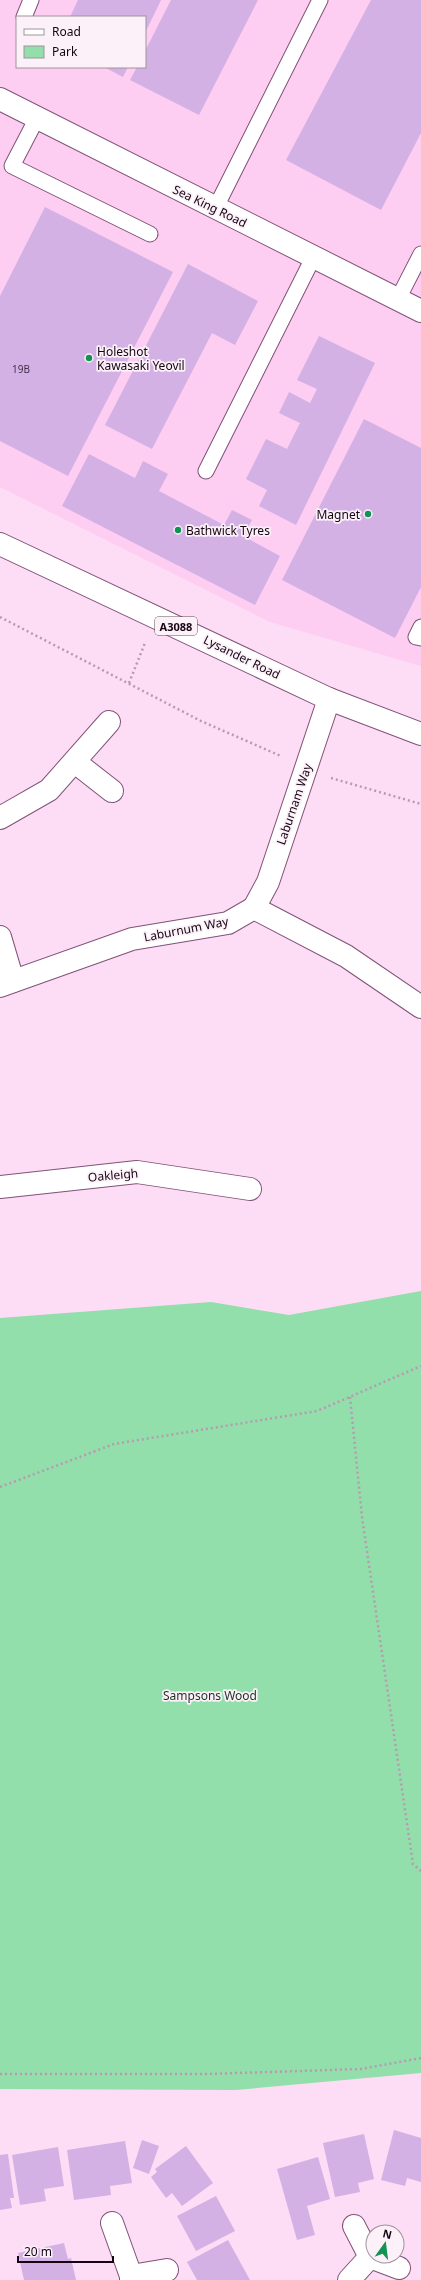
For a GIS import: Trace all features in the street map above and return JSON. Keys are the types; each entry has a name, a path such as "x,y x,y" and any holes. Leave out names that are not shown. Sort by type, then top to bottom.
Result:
{"street":[{"name":"Sea King Road","path":"0,99 215,209 314,256 421,312"},
{"name":"Lysander Road","path":"0,544 156,616 329,699 421,734"},
{"name":"Laburnam Way","path":"254,908 268,882 329,699"},
{"path":"0,818 49,790 109,722"},
{"path":"75,762 112,791"},
{"path":"254,908 346,956 421,1007"},
{"name":"Laburnum Way","path":"6,984 132,939 228,923 254,908"},
{"path":"0,937 6,984"},
{"name":"Oakleigh","path":"0,1187 137,1172 250,1189"},
{"path":"112,2223 131,2278 167,2270"},
{"path":"354,2226 365,2247"},
{"path":"349,2280 365,2262"},
{"path":"388,2264 398,2268"}],"lane":[{"path":"24,16 31,0"},
{"path":"215,209 320,0"},
{"path":"37,118 12,166 150,234"},
{"path":"398,299 421,254"},
{"path":"206,470 314,256"},
{"path":"421,627 416,637 421,638"}],"path":[{"path":"129,683 156,616"},
{"path":"0,617 201,721 337,781 421,804"},
{"path":"0,1487 114,1444 317,1411 421,1366"},
{"path":"350,1397 362,1517 387,1679 401,1793 413,1864 421,1871"},
{"path":"0,2074 206,2074 361,2069 421,2058"}],"shaded area":[{"path":"0,0 421,0 421,666 270,622 0,487"}],"green space":[{"name":"Sampsons Wood","path":"421,1291 421,2073 236,2090 0,2089 0,1318 211,1302 289,1315"}],"building":[{"path":"78,0 161,0 146,31 146,16 70,16"},
{"path":"171,0 258,0 199,115 130,80 136,68 146,68 146,49"},
{"path":"371,0 421,0 421,133 381,210 286,160"},
{"path":"106,68 128,68 123,77"},
{"path":"45,207 173,272 68,476 0,441 0,296"},
{"path":"188,264 258,301 235,345 212,333 152,449 105,425"},
{"path":"319,336 375,363 296,525 259,506 267,490 246,479 266,439 287,449 300,423 279,413 289,392 310,403 317,389 297,380"},
{"name":"Magnet","path":"364,419 421,448 421,587 395,638 282,580"},
{"name":"Bathwick Tyres","path":"89,454 135,478 143,461 168,474 159,491 224,525 232,510 252,520 243,536 280,556 255,605 62,506"},
{"path":"394,2130 421,2138 421,2182 407,2178 405,2186 381,2180"},
{"path":"364,2134 374,2179 358,2183 360,2192 335,2197 323,2143"},
{"path":"142,2140 159,2146 149,2174 133,2168"},
{"path":"125,2141 132,2183 110,2186 111,2195 74,2200 67,2150"},
{"path":"186,2146 213,2183 182,2206 172,2193 166,2198 151,2177 157,2172 155,2169"},
{"path":"58,2147 64,2186 44,2189 46,2201 20,2205 12,2155"},
{"path":"8,2154 14,2198 10,2198 12,2208 0,2210 0,2155"},
{"path":"318,2157 330,2199 307,2206 315,2235 297,2240 277,2169"},
{"path":"216,2196 235,2231 196,2251 177,2216"},
{"path":"228,2240 250,2280 197,2280 187,2262"},
{"path":"64,2243 68,2259 71,2258 76,2280 24,2280 18,2253"}],"place":[{"name":"Holeshot Kawasaki Yeovil","path":"89,358"},
{"name":"Magnet","path":"368,514"},
{"name":"Bathwick Tyres","path":"178,530"}]}
